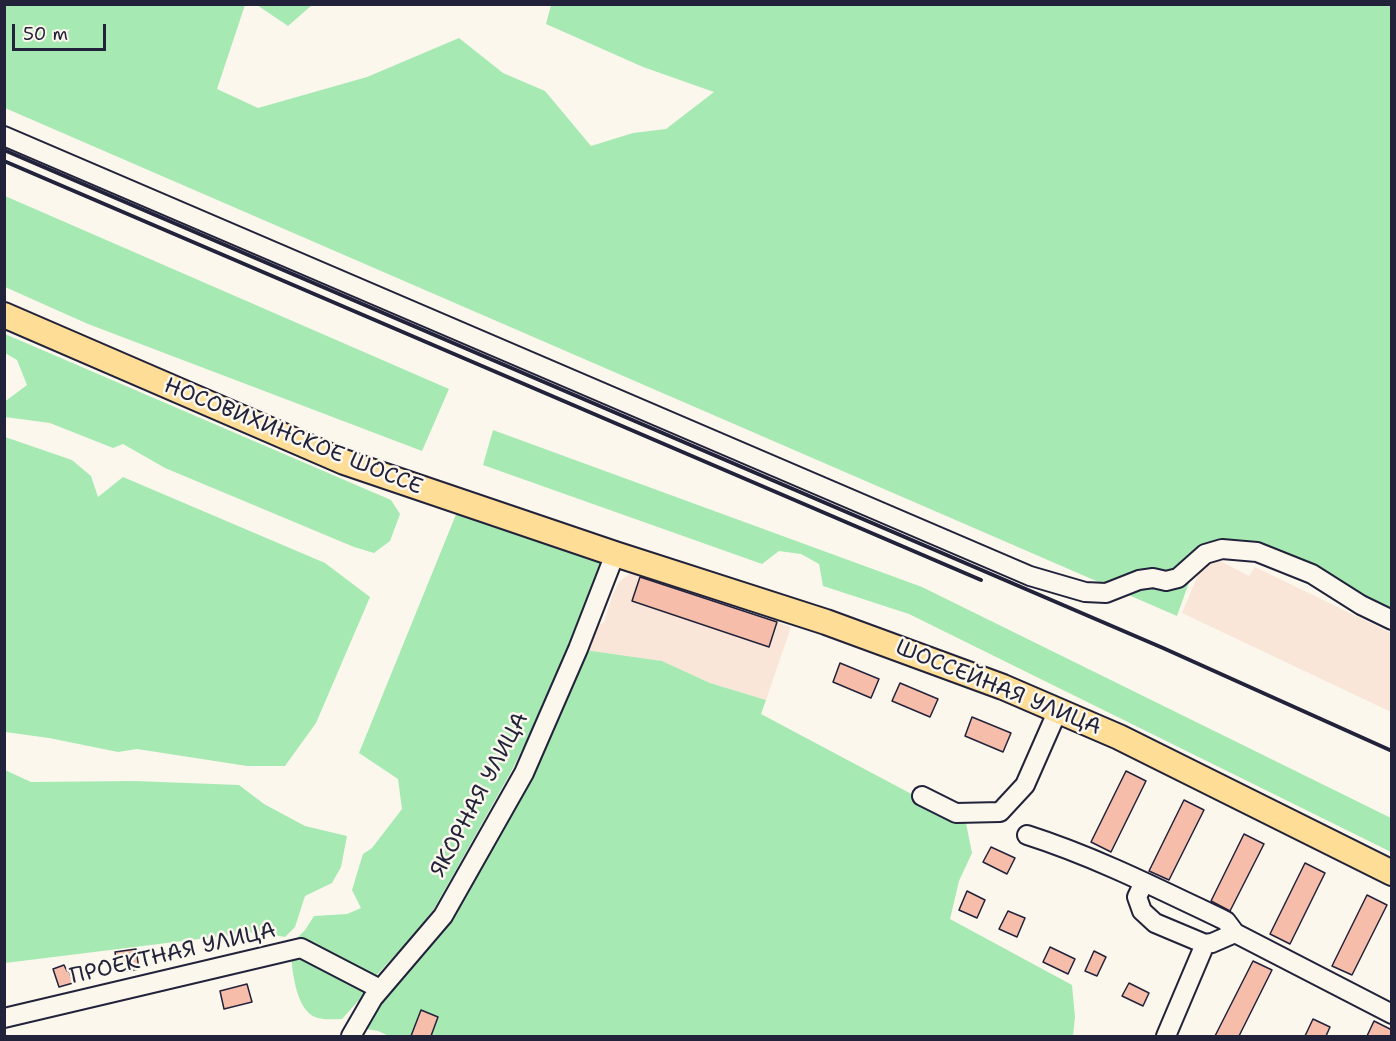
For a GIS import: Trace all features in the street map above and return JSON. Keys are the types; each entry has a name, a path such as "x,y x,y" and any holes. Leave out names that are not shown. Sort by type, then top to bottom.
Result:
{"main road":[{"name":"НОСОВИХИНСКОЕ ШОССЕ","path":"4,315 344,462 588,544"},
{"name":"ШОССЕЙНАЯ УЛИЦА","path":"588,544 837,626 930,659 1058,710 1119,737 1392,873"}],"street":[{"path":"4,136 1030,576 1085,592 1106,593 1139,580 1153,578 1166,581 1178,578 1206,554 1222,549 1257,552 1312,574 1361,605 1392,620"},
{"name":"ЯКОРНАЯ УЛИЦА","path":"351,1036 380,989 442,916 524,773 578,649 615,554"},
{"path":"922,796 956,813 999,812 1025,786 1058,710"},
{"path":"1027,835 1144,882 1226,921 1235,933 1392,1014"},
{"path":"1144,882 1137,897 1142,911 1155,923 1205,944 1235,933"},
{"path":"1166,1036 1205,944"},
{"name":"ПРОЕКТНАЯ УЛИЦА","path":"4,1018 302,948 380,989"}],"shaded area":[{"path":"1211,556 1249,576 1255,567 1391,633 1391,712 1182,613 1203,563"},
{"path":"629,574 791,627 766,700 710,683 662,661 585,650 596,625 604,623 619,582"}],"green space":[{"path":"312,4 288,26 257,5"},
{"path":"5,5 245,5 217,89 258,108 367,77 459,38 503,73 545,91 591,146 633,133 666,129 714,92 643,67 546,24 551,5 1391,5 1391,618 1326,582 1202,546 1177,616 5,108"},
{"path":"5,196 449,389 422,451 88,324 5,287"},
{"path":"5,334 391,500 400,514 390,541 374,553 354,547 165,468 123,444 113,448 50,423 5,417 5,400 27,385 17,360 5,353"},
{"path":"493,430 922,587 1391,818 1391,852 909,614 823,586 819,564 801,554 779,551 762,564 483,465"},
{"path":"5,437 72,460 91,476 98,497 123,477 325,563 370,597 316,723 285,766 247,766 137,749 118,752 5,732"},
{"path":"457,512 604,560 575,642 512,770 434,909 342,1019 318,1018 310,1014 299,998 293,975 290,945 305,930 314,916 347,914 361,908 352,890 363,854 372,848 402,809 398,779 359,753"},
{"path":"578,649 662,661 710,683 766,700 761,714 966,823 972,853 959,881 950,919 1072,985 1075,1017 1073,1036 389,1036 378,1031 355,1027 443,916"},
{"path":"5,770 31,782 135,781 239,785 264,804 305,826 347,836 341,867 332,883 305,896 295,927 285,937 256,932 5,963"}],"building":[{"path":"640,577 777,622 769,647 632,601"},
{"path":"840,663 879,679 871,698 833,682"},
{"path":"900,683 938,699 930,717 892,701"},
{"path":"972,717 1011,733 1003,752 965,736"},
{"path":"1126,771 1146,781 1111,852 1091,842"},
{"path":"1184,800 1204,810 1169,880 1149,871"},
{"path":"1244,834 1264,844 1230,911 1211,901"},
{"path":"991,847 1015,858 1007,874 983,862"},
{"path":"1305,863 1325,873 1290,944 1270,934"},
{"path":"967,891 985,900 977,918 959,910"},
{"path":"1367,895 1387,905 1352,975 1332,966"},
{"path":"1008,911 1025,918 1017,937 999,929"},
{"path":"1050,947 1075,959 1068,974 1043,962"},
{"path":"136,949 139,969 118,972 115,952"},
{"path":"1094,951 1106,957 1097,976 1085,971"},
{"path":"1253,961 1272,970 1239,1036 1215,1036"},
{"path":"64,965 73,983 59,987 53,969"},
{"path":"1129,983 1149,993 1143,1006 1122,996"},
{"path":"247,984 252,1002 224,1009 220,991"},
{"path":"421,1010 438,1017 431,1036 411,1036"},
{"path":"1313,1019 1330,1027 1326,1036 1305,1036"},
{"path":"1374,1021 1392,1030 1392,1036 1367,1036"}],"railway":[{"path":"4,150 1163,648 1392,751"},
{"path":"4,161 981,580"}]}
